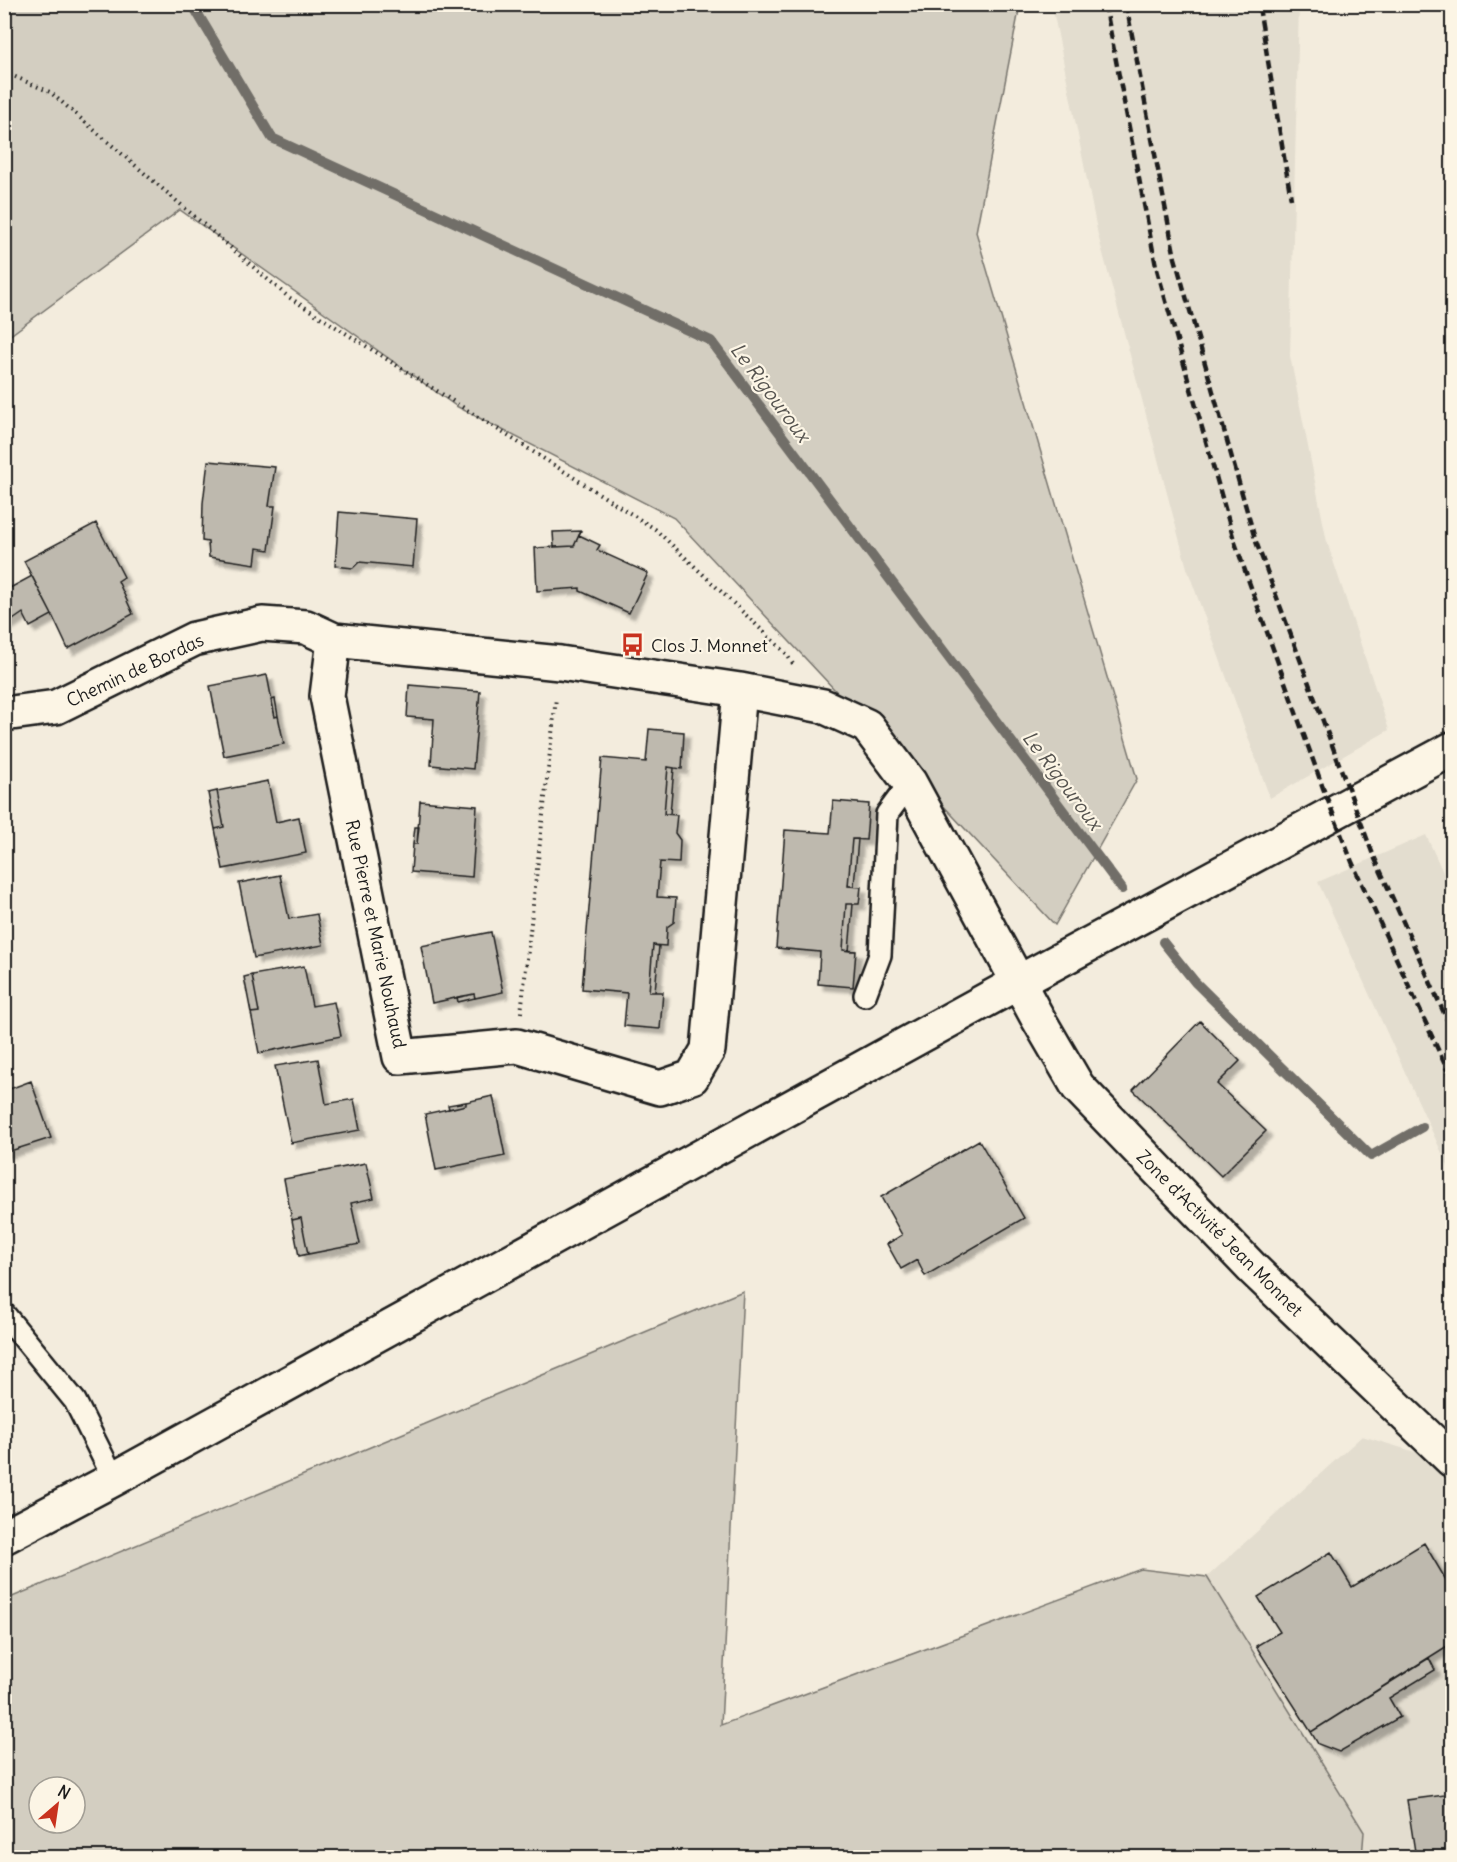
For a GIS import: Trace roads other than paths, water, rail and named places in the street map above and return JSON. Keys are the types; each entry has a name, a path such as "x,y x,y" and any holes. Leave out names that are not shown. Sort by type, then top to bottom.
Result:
{"street":[{"name":"Chemin de Bordas","path":"4,714 56,707 194,639 262,624 306,627 334,640"},
{"path":"334,640 560,663 740,690 823,706 867,726 910,783 1019,982"},
{"name":"Rue Pierre et Marie Nouhaud","path":"334,640 327,696 400,1057 517,1046 660,1088 692,1077 708,1050 740,690"},
{"path":"4,1537 114,1479 1019,982 1452,749"},
{"name":"Zone d'Activité Jean Monnet","path":"1019,982 1078,1087 1253,1269 1452,1460"}],"lane":[{"path":"865,995 880,955 887,814 910,783"},
{"path":"4,1314 75,1401 114,1479"}],"waterway":[{"name":"Le Rigouroux","path":"192,4 272,138 711,341 1122,889"},
{"name":"Le Rigouroux","path":"1163,942 1195,982 1371,1156 1422,1127"}],"railway":[{"path":"1105,4 1156,266 1234,540 1352,862 1452,1080"},
{"path":"1126,4 1175,258 1255,539 1372,852 1452,1031"},
{"path":"1259,7 1291,199"}],"place":[{"name":"Clos J. Monnet","path":"633,645"}]}
